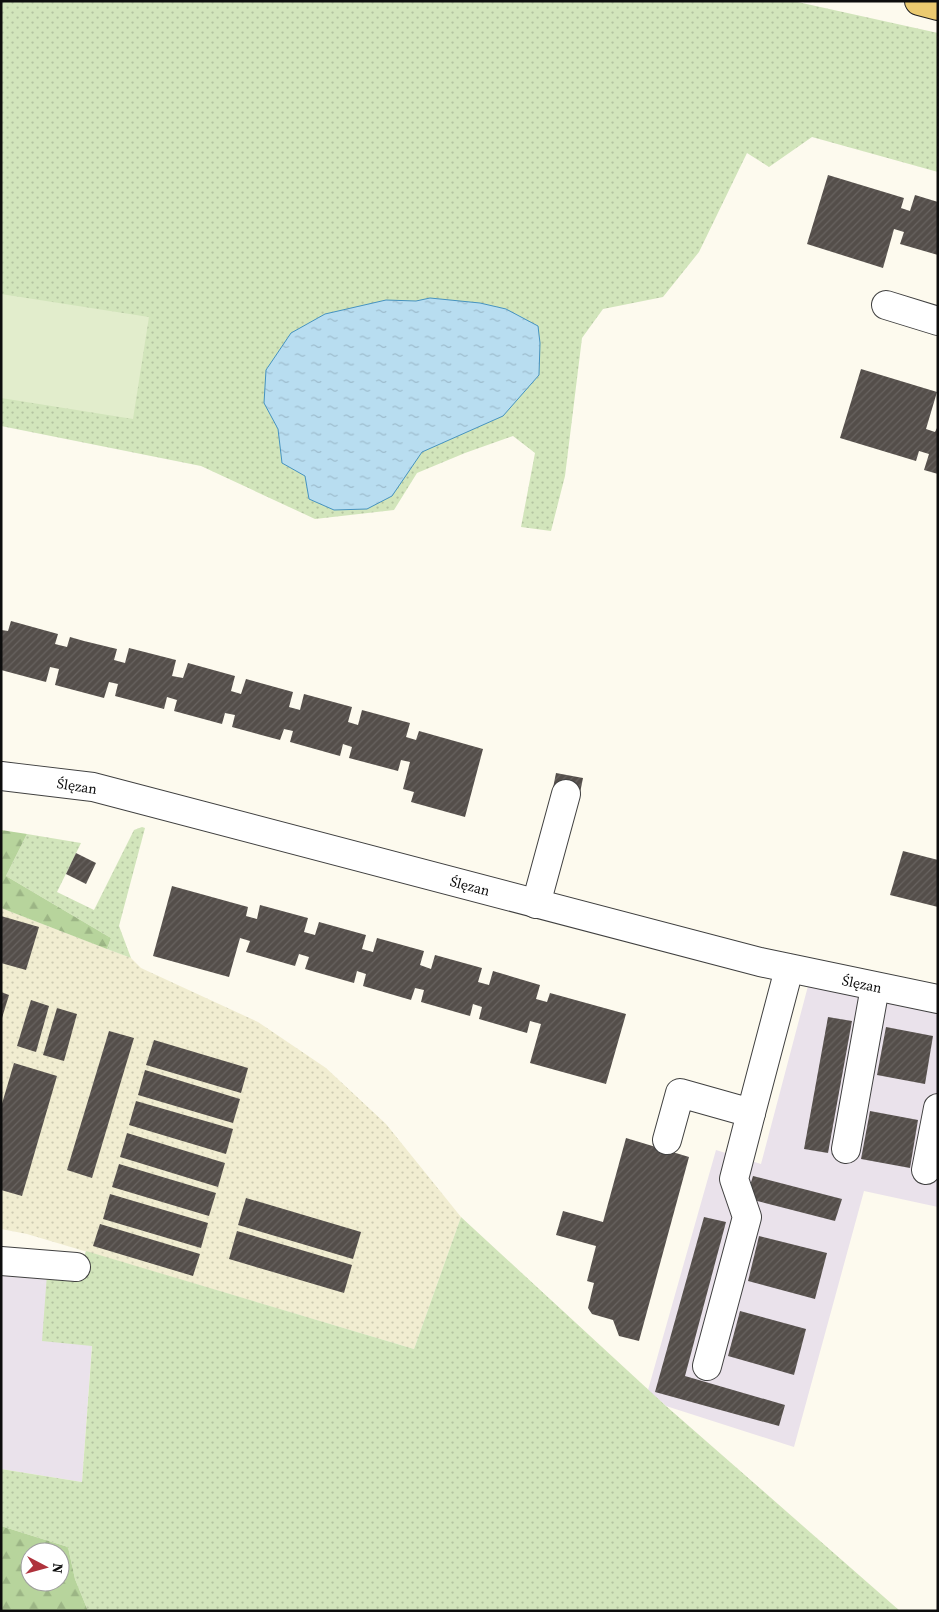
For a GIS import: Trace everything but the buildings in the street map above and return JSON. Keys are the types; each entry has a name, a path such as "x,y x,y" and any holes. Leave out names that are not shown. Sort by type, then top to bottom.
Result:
{"main road":[{"path":"919,1 938,6"}],"street":[{"path":"886,305 938,321"},
{"name":"Ślęzan","path":"1,776 93,787 789,969 938,999"},
{"path":"536,904 566,794"},
{"path":"707,1366 747,1217 734,1179 789,969"},
{"path":"846,1150 875,987"},
{"path":"667,1140 680,1093 752,1113"},
{"path":"926,1170 938,1108"},
{"path":"1,1261 76,1267"}],"shaded area":[{"path":"1,908 131,958 141,968 258,1022 326,1068 386,1124 461,1217 414,1349 27,1234 1,1229"},
{"path":"808,986 938,1011 938,1207 864,1191 794,1447 666,1406 648,1390 716,1150 761,1164"},
{"path":"1,1271 47,1274 92,1345 82,1482 1,1469"}],"green space":[{"path":"1,1 793,1 938,33 938,172 812,137 769,167 747,153 699,252 663,297 603,309 582,338 565,476 551,531 521,527 535,453 513,436 417,473 394,510 315,519 201,466 1,426"},
{"path":"1,294 149,317 133,419 1,398"},
{"path":"142,827 145,828 119,926 131,958 107,949 111,938 6,876 27,834 81,843 57,892 94,910 134,830"},
{"path":"1,830 27,834 6,876 111,938 107,949 1,908"},
{"path":"461,1217 666,1406 900,1611 88,1611 75,1579 70,1556 70,1542 52,1542 1,1526 1,1469 82,1482 92,1346 42,1341 47,1274 76,1279 86,1251 414,1349"},
{"path":"1,1526 52,1542 20,1542 20,1592 70,1592 70,1556 75,1579 88,1611 1,1611"}],"water":[{"path":"430,298 480,303 506,309 538,326 540,343 539,375 503,416 422,452 392,496 367,509 334,510 309,499 305,476 282,463 278,429 264,403 266,370 291,333 325,314 386,300 416,301"}]}
